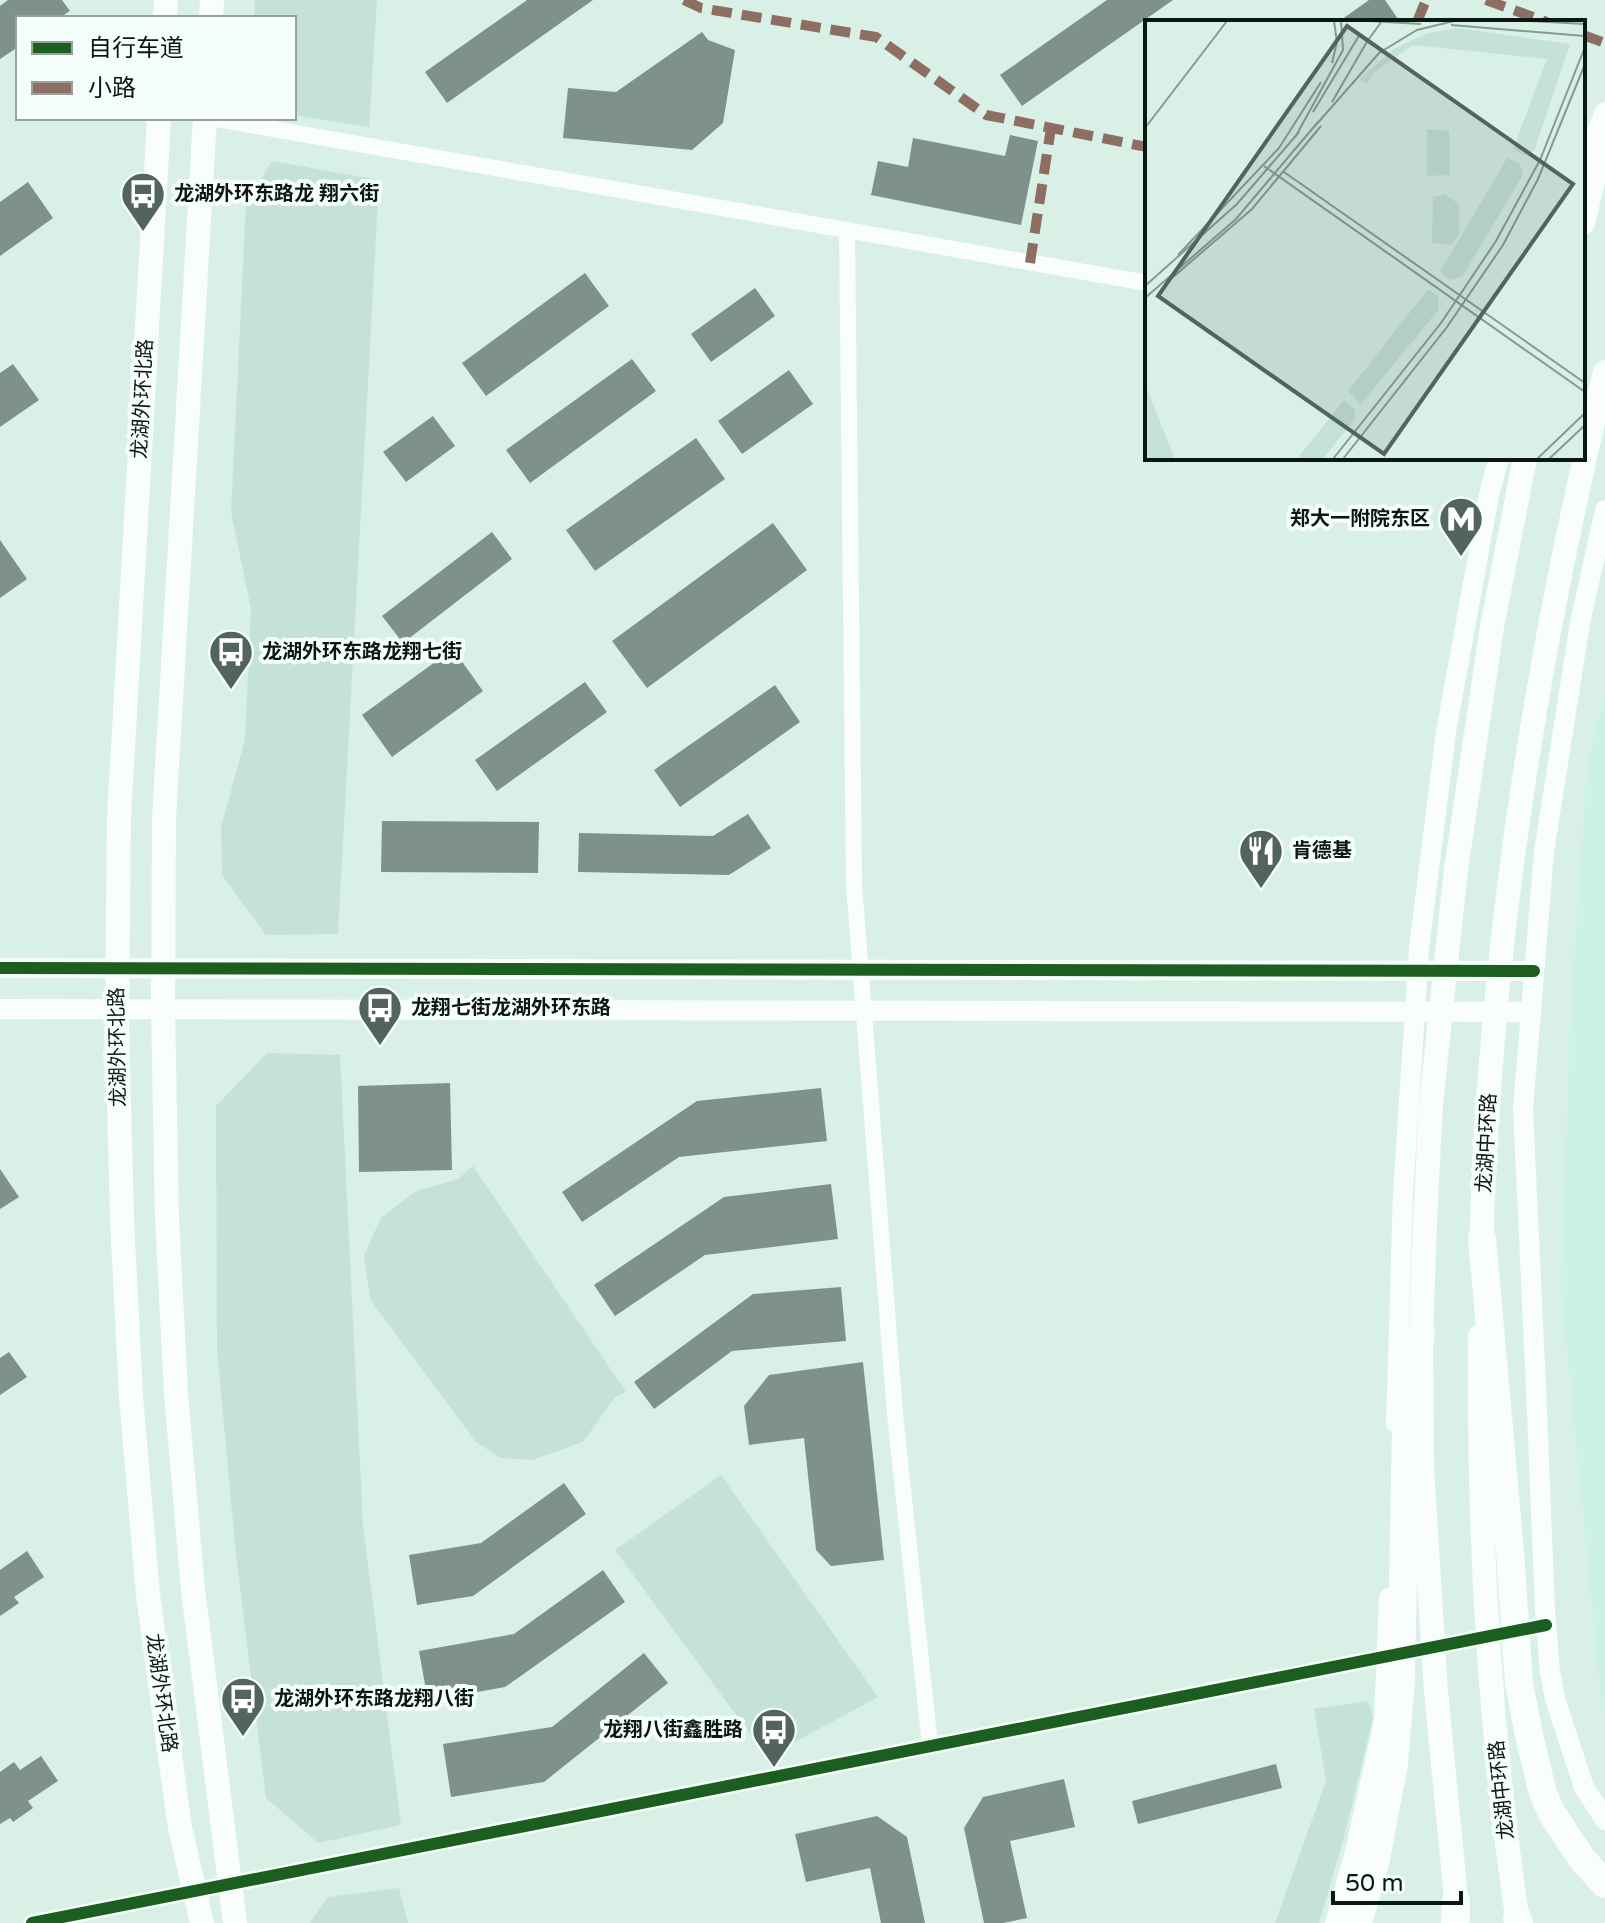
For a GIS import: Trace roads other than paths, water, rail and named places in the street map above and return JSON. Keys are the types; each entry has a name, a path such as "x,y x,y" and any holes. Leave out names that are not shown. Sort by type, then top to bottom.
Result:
{"highway":[{"path":"1482,1238 1519,1684 1542,1790 1551,1812 1582,1859 1605,1884"},
{"path":"1358,1923 1376,1859 1394,1764 1401,1680 1406,1429 1421,1334"}],"main road":[{"name":"龙湖外环北路","path":"159,120 119,817 117,1009 122,1220 131,1397 148,1595 180,1828 202,1923"},
{"path":"205,120 164,818 163,1009 167,1218 176,1394 193,1590 235,1923"},
{"path":"1585,215 1605,133"},
{"name":"龙湖中环路","path":"1585,453 1605,372"},
{"name":"龙湖中环路","path":"1518,1921 1500,1776 1481,1515 1482,1238 1493,1047 1505,920 1536,702 1583,460"},
{"path":"1457,1916 1436,1691 1422,1469 1421,1334 1431,1104 1449,931 1485,672 1524,465"}],"street":[{"path":"1585,158 1605,112"},
{"path":"222,120 1145,283"},
{"path":"847,230 854,884 895,1414 930,1746"},
{"path":"1335,1923 1355,1852 1384,1721 1403,1193 1417,971 1446,732 1490,490 1498,460"},
{"path":"1605,510 1580,623 1544,852 1523,1109 1550,1672 1555,1699 1584,1787 1605,1820"},
{"path":"0,968 1534,971"},
{"path":"0,1009 1531,1012"},
{"path":"32,1923 1546,1625"}],"place":[{"name":"龙湖外环东路龙 翔六街","path":"143,233"},
{"name":"郑大一附院东区","path":"1461,558"},
{"name":"龙湖外环东路龙翔七街","path":"231,691"},
{"name":"肯德基","path":"1261,890"},
{"name":"龙翔七街龙湖外环东路","path":"380,1047"},
{"name":"龙湖外环东路龙翔八街","path":"243,1738"},
{"name":"龙翔八街鑫胜路","path":"774,1769"}]}
